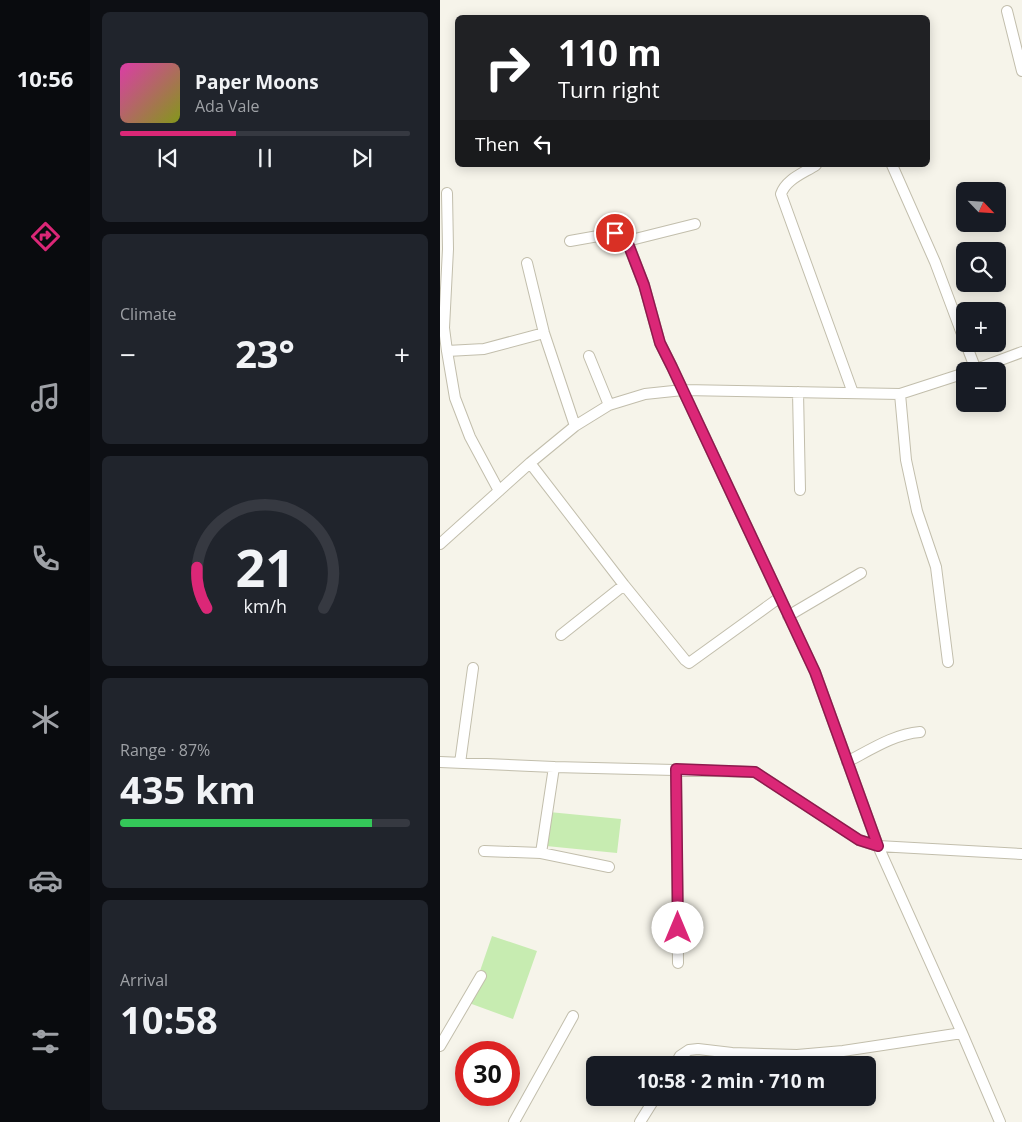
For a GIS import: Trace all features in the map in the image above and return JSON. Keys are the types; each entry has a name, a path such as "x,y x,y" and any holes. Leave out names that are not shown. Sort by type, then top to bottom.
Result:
{"street":[{"path":"1007,11 1022,71"},
{"path":"813,167 788,182 783,187 781,194 853,393"},
{"path":"893,167 935,262 956,319"},
{"path":"447,193 448,249 442,328 455,398 470,437 499,491"},
{"path":"627,241 696,224"},
{"path":"570,241 615,233 621,235 627,241 644,285 660,343 815,672 878,846 1000,1122"},
{"path":"527,263 544,333 575,426"},
{"path":"447,351 484,349 544,333"},
{"path":"995,362 1022,352"},
{"path":"589,356 609,406"},
{"path":"440,544 530,463 575,426 609,406 645,394 683,390 900,394 956,376"},
{"path":"798,392 800,490"},
{"path":"900,394 906,460 917,511 936,567 948,662"},
{"path":"530,463 624,585 689,663 780,598"},
{"path":"788,616 861,574"},
{"path":"561,635 624,585"},
{"path":"460,763 473,668"},
{"path":"847,762 882,744 912,732 920,732"},
{"path":"440,762 755,772 859,840 878,846 1022,854"},
{"path":"540,853 554,767"},
{"path":"676,769 678,963"},
{"path":"484,851 540,853 610,868"},
{"path":"440,1046 481,976"},
{"path":"514,1122 573,1016"},
{"path":"680,1056 689,1050 698,1049 732,1054 797,1055 843,1051 962,1033"},
{"path":"640,1122 650,1106"}],"green space":[{"path":"549,812 621,819 617,853 546,846"},
{"path":"492,936 537,951 513,1019 469,1003"}],"route":[{"path":"615,233 621,235 627,241 644,285 660,343 815,672 878,846 859,840 755,772 676,769 678,928"}]}
